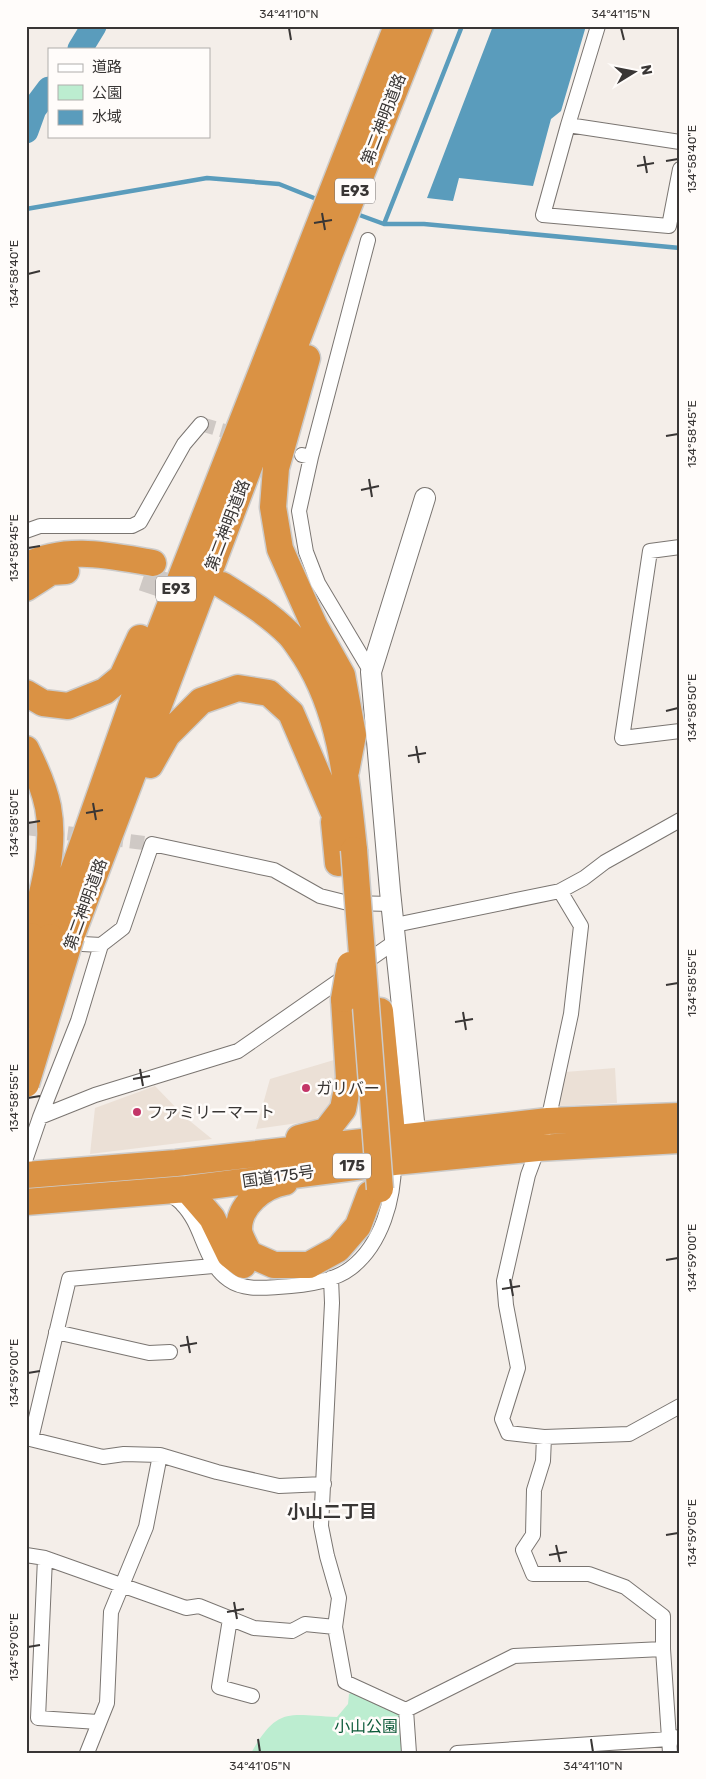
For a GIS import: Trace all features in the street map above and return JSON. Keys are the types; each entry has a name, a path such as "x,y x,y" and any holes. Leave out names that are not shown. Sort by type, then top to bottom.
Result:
{"highway":[{"name":"第二神明道路","path":"26,1084 41,941 126,794 327,251 369,127 397,26"},
{"name":"第二神明道路","path":"26,1016 41,941 205,513 367,161 369,127 420,26"},
{"path":"174,1189 212,1218 230,1255 259,1276 288,1278 311,1276 334,1268 353,1254 376,1215 356,954 346,857 346,771 354,735 342,675 314,625 280,549 273,507 279,459 304,365 324,310 327,251"},
{"path":"26,693 43,703 68,706 105,691 122,677 177,550 205,513"},
{"path":"26,566 40,559 71,554 100,555 148,570 51,572 26,588"},
{"path":"333,811 331,771 322,730 308,690 290,659 263,631 218,593 260,608 291,636 320,679 346,771"},
{"path":"126,794 144,776 167,735 201,701 238,688 268,693 291,713 333,811 346,857"},
{"path":"26,749 37,772 48,808 49,848 41,941"},
{"path":"271,1151 302,1137 326,1131 343,1109 349,1078 344,999 356,954"},
{"path":"356,954 380,1011 405,1149"},
{"name":"国道175号","path":"26,1202 174,1189 354,1166 405,1149 548,1120 680,1116"},
{"name":"国道175号","path":"26,1175 176,1163 271,1151 538,1148 680,1140"},
{"path":"354,1166 328,1175 281,1183 260,1192 242,1212 238,1230 249,1254 274,1265 309,1265 338,1249 344,1243 358,1226 375,1192"}],"street":[{"path":"598,26 543,215 669,226 680,169"},
{"path":"568,125 680,142"},
{"path":"368,240 307,456 299,511 306,552 318,583 371,672"},
{"path":"26,531 40,526 132,526 140,522 184,444 201,424"},
{"path":"174,1189 199,1230 213,1266 231,1282 251,1288 287,1287 331,1278 351,1268 370,1247 382,1227 405,1149 395,933 371,672 425,498"},
{"path":"680,547 650,551 622,738 680,731"},
{"path":"40,1117 95,1095 238,1052 395,933 560,891 584,878 605,862 680,820"},
{"path":"26,1158 78,1021 101,945 123,928 152,844 274,870 320,896 348,903 392,904"},
{"path":"560,891 581,926 571,1014 548,1120 528,1175 504,1281 506,1305 518,1368 502,1418 508,1432 544,1437 630,1434 680,1406"},
{"path":"41,941 101,945"},
{"path":"213,1266 69,1279 28,1439 103,1457 124,1454 160,1455 217,1472 279,1486 324,1484"},
{"path":"331,1278 332,1302 321,1526 339,1598 335,1627 345,1682 406,1710"},
{"path":"56,1332 150,1353 170,1352"},
{"path":"457,1753 673,1743 663,1649 663,1616 625,1587 589,1574 533,1574 523,1550 533,1534 534,1490 543,1460 544,1437"},
{"path":"87,1753 106,1703 112,1612 146,1527 160,1455"},
{"path":"26,1555 45,1558 123,1584 186,1608 199,1606 254,1628 292,1630 305,1624 335,1627"},
{"path":"45,1558 38,1718 98,1722"},
{"path":"230,1619 219,1687 252,1696"},
{"path":"406,1710 514,1656 663,1649"},
{"path":"406,1710 409,1753"}],"shaded area":[{"path":"334,1060 335,1084 332,1101 325,1112 312,1121 256,1129 270,1079"},
{"path":"615,1068 617,1103 556,1106 565,1072"},
{"path":"155,1086 185,1117 212,1139 90,1154 95,1108"}],"green space":[{"name":"小山公園","path":"356,1690 396,1711 401,1718 403,1753 251,1753 260,1738 277,1720 295,1715 337,1717 348,1704 349,1694"}],"water":[{"path":"493,26 586,26 561,111 551,119 533,186 459,178 453,201 427,198"}],"waterway":[{"path":"81,48 94,26"},
{"path":"384,224 462,26"},
{"path":"26,131 34,109 48,90"},
{"path":"26,209 207,178 279,184 319,200"},
{"path":"354,213 384,224 424,224 680,248"}],"tunnel":[{"path":"201,424 241,436"},
{"path":"143,578 215,602"},
{"path":"26,828 152,844"}],"place":[{"name":"ガリバー","path":"306,1088"},
{"name":"ファミリーマート","path":"137,1112"}],"district":[{"name":"小山二丁目","path":"332,1512"}]}
